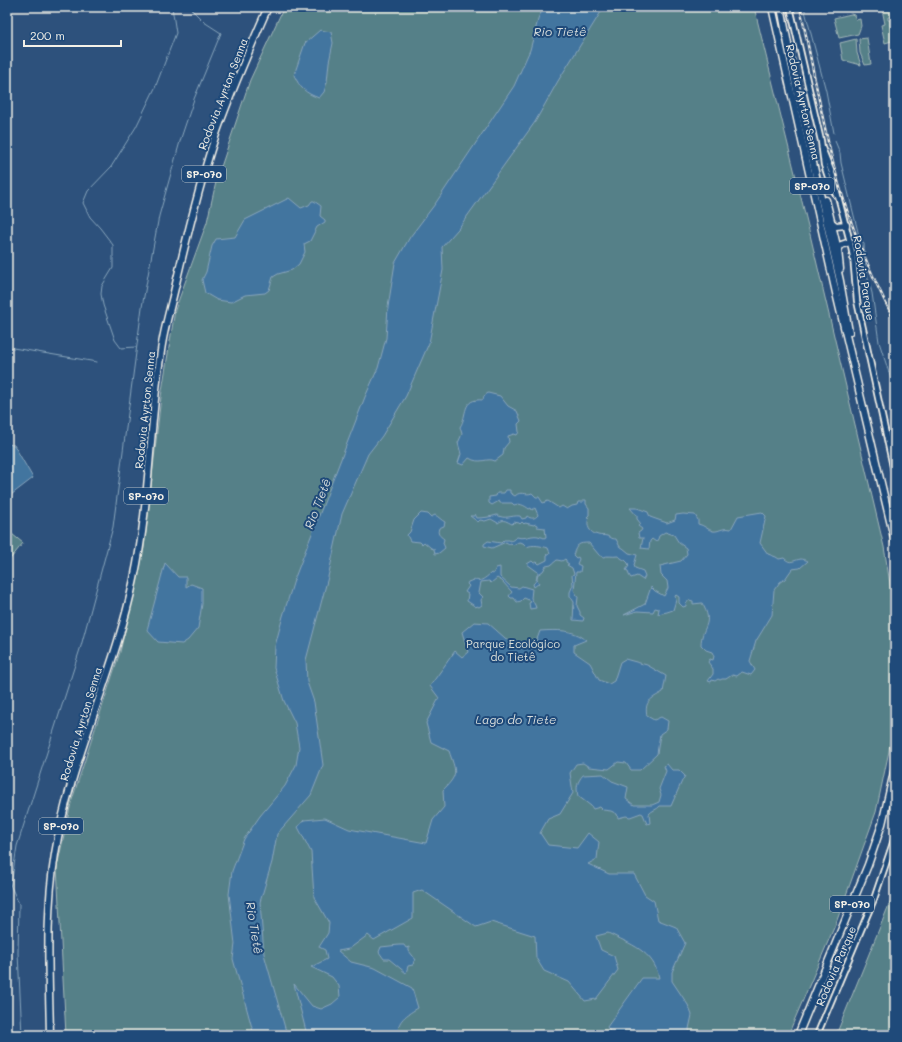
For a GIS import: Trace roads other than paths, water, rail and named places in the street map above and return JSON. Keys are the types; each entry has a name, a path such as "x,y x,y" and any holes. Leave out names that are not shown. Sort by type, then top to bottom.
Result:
{"highway":[{"name":"Rodovia Ayrton Senna","path":"50,1035 48,940 50,896 55,854 63,816 76,770 122,626 134,579 142,532 161,348 192,212 215,139 241,69 268,7"},
{"name":"Rodovia Ayrton Senna","path":"772,7 836,293 895,542"},
{"name":"Rodovia Ayrton Senna","path":"781,7 798,97 813,156 840,281 854,364"},
{"path":"813,156 819,172 838,250 840,281"},
{"path":"831,222 836,226 846,225"},
{"path":"838,250 841,245 850,242"},
{"name":"SP-070","path":"798,1035 868,865 882,824 895,768"}],"street":[{"name":"Rodovia Parque","path":"790,7 822,148 826,173 840,201 850,242 853,256 857,301 895,476"},
{"name":"Rodovia Parque","path":"817,1035 874,899 895,837"}],"water":[{"name":"Rio Tietê","path":"545,7 604,7 558,81 535,122 458,229 442,247 443,270 429,343 406,396 382,436 368,454 342,514 328,577 306,660 307,682 314,702 323,765 311,795 277,834 272,862 260,902 264,954 287,1035 254,1035 233,959 235,944 229,894 232,871 244,839 260,816 285,786 296,765 299,747 295,723 284,701 274,668 275,646 283,616 294,580 365,397 378,368 386,338 388,307 395,263 410,237 435,204 514,86 530,50 539,16"},
{"path":"320,30 331,32 333,43 327,82 324,92 319,98 304,90 294,75 305,43"},
{"path":"289,198 301,208 314,201 321,206 320,216 325,220 325,222 317,227 310,241 304,244 305,252 299,264 292,270 273,277 269,290 265,293 245,295 231,302 217,300 205,293 202,280 206,272 212,246 216,239 235,237 245,220"},
{"path":"488,393 500,396 508,406 517,411 521,421 518,424 519,432 517,435 514,434 508,436 509,442 504,448 503,455 495,461 477,461 469,458 463,465 458,463 461,454 458,443 462,434 460,427 466,408 471,402 483,400 484,396"},
{"path":"7,444 14,445 33,478 7,498"},
{"path":"506,490 510,490 510,493 515,496 519,493 532,493 536,497 539,497 543,503 548,501 559,508 562,506 567,509 577,505 578,502 583,502 583,500 586,500 586,504 589,508 589,515 587,517 589,518 588,526 590,531 598,535 616,539 620,547 629,553 637,555 634,565 635,568 643,571 645,576 643,580 637,576 631,578 626,570 629,566 628,563 618,556 603,557 599,555 589,543 582,543 578,545 573,555 576,558 578,557 579,559 577,564 581,566 580,572 576,572 574,590 578,597 577,606 580,615 584,618 583,621 573,620 574,602 570,596 570,592 573,585 572,575 574,574 572,568 567,565 569,564 565,559 562,561 557,560 551,565 546,566 543,571 537,575 538,572 527,564 532,561 539,564 547,560 547,555 550,553 548,548 534,545 527,547 523,543 519,542 513,545 506,542 492,548 484,546 484,544 488,541 501,543 504,540 511,541 517,537 546,537 545,528 537,527 535,524 524,524 522,522 520,524 514,522 512,524 507,521 498,523 491,519 485,521 480,520 478,522 470,516 474,516 475,514 477,518 497,515 505,517 520,516 522,519 526,518 527,516 534,518 538,515 535,508 532,510 531,508 529,509 522,505 500,503 499,501 492,505 489,503 489,497 496,496 497,493 504,493"},
{"path":"630,508 637,508 648,512 650,517 667,523 675,520 676,515 695,515 698,520 698,524 715,531 731,529 738,516 762,512 766,516 760,543 768,554 779,559 784,558 790,562 801,559 808,561 800,568 792,569 774,590 772,615 756,641 750,661 755,670 751,675 742,672 737,676 732,675 726,679 718,679 715,681 712,680 711,682 708,681 713,674 713,669 708,662 710,659 713,660 714,656 712,652 706,650 701,645 707,621 706,610 702,603 693,604 693,601 689,600 686,606 683,607 679,603 679,597 676,595 673,610 658,614 659,609 655,608 653,612 637,611 624,615 645,604 651,587 664,596 668,588 667,581 661,575 660,566 681,561 687,554 686,548 679,543 674,535 665,532 659,536 656,542 652,539 650,541 649,549 641,548 643,538 639,538 638,533 642,529 638,526 641,524 637,519 637,516"},
{"path":"421,513 428,514 431,517 435,515 445,522 444,526 439,528 438,532 444,539 443,543 445,548 439,553 435,554 434,549 424,542 422,544 420,542 410,541 407,535 410,532 414,520"},
{"path":"165,563 178,577 186,577 186,587 191,584 202,588 202,604 198,628 188,640 182,644 158,642 147,630"},
{"path":"500,567 500,577 511,587 519,588 522,586 532,589 531,598 536,608 530,609 529,603 531,602 524,598 517,602 514,598 511,598 509,596 512,592 502,581 497,578 491,583 489,581 481,582 479,593 483,597 481,600 482,605 476,607 467,601 468,594 465,592 469,586 467,584 468,582 481,580 491,573 493,574 496,568"},
{"path":"537,577 539,583 534,587 533,584"},
{"name":"Lago do Tiete","path":"474,622 488,623 513,645 536,642 540,631 570,632 581,636 586,640 574,645 574,652 590,663 599,680 609,684 614,681 620,662 625,659 647,665 666,676 663,692 649,701 646,711 647,716 654,720 661,717 668,721 667,729 660,734 657,754 640,770 631,770 626,763 618,762 609,769 589,767 583,763 576,764 570,773 573,793 560,814 548,819 540,833 548,845 577,848 588,833 599,842 597,859 588,864 609,874 634,874 645,895 654,901 658,920 676,927 685,943 672,972 672,981 688,1005 692,1015 689,1029 690,1035 612,1035 607,1027 642,978 659,978 652,961 632,945 608,933 596,936 601,950 614,956 618,970 596,999 585,1001 569,982 544,971 536,958 535,936 491,922 476,927 422,890 413,893 413,918 374,940 368,935 349,949 338,951 351,962 375,968 412,988 418,1008 403,1018 398,1030 399,1035 307,1035 294,984 312,1006 321,1009 332,1004 340,997 339,986 332,977 311,967 327,959 325,950 319,947 328,933 329,923 314,897 311,852 298,827 304,820 325,818 349,829 426,843 433,820 444,807 443,790 452,780 455,772 449,751 431,742 426,723 439,698 430,686 455,651 462,657 468,652 462,632"},
{"path":"667,764 672,770 679,770 685,776 671,806 660,806 650,813 650,823 647,824 643,814 641,813 630,817 626,816 618,818 617,814 611,811 603,810 600,807 593,809 578,796 577,790 579,780 583,775 603,774 612,781 628,787 626,799 634,805 652,805 659,802 661,795 659,789 666,771 664,766"},
{"path":"404,945 406,948 409,947 409,951 416,960 414,961 413,965 408,966 406,973 389,959 384,959 379,952 381,947"}],"waterway":[{"path":"136,347 121,348 115,340 103,305 101,294 102,286 113,268 113,245 90,217 83,203 88,191 111,167 136,127 155,88 176,33 172,7"},
{"path":"11,885 17,846 81,646 113,527 142,307 159,216 181,138 194,99 221,33 204,22 189,7"},
{"path":"804,7 826,91 834,133"},
{"path":"835,141 840,153 841,163 859,236 864,244 865,267 872,293 879,342 895,391"},
{"path":"7,347 97,362"},
{"path":"7,878 19,904 18,953 22,1035"}],"railway":[{"path":"800,7 823,121 844,201 867,262 895,321"}],"park label":[{"name":"Parque Ecológico do Tietê","path":"513,650"}]}
